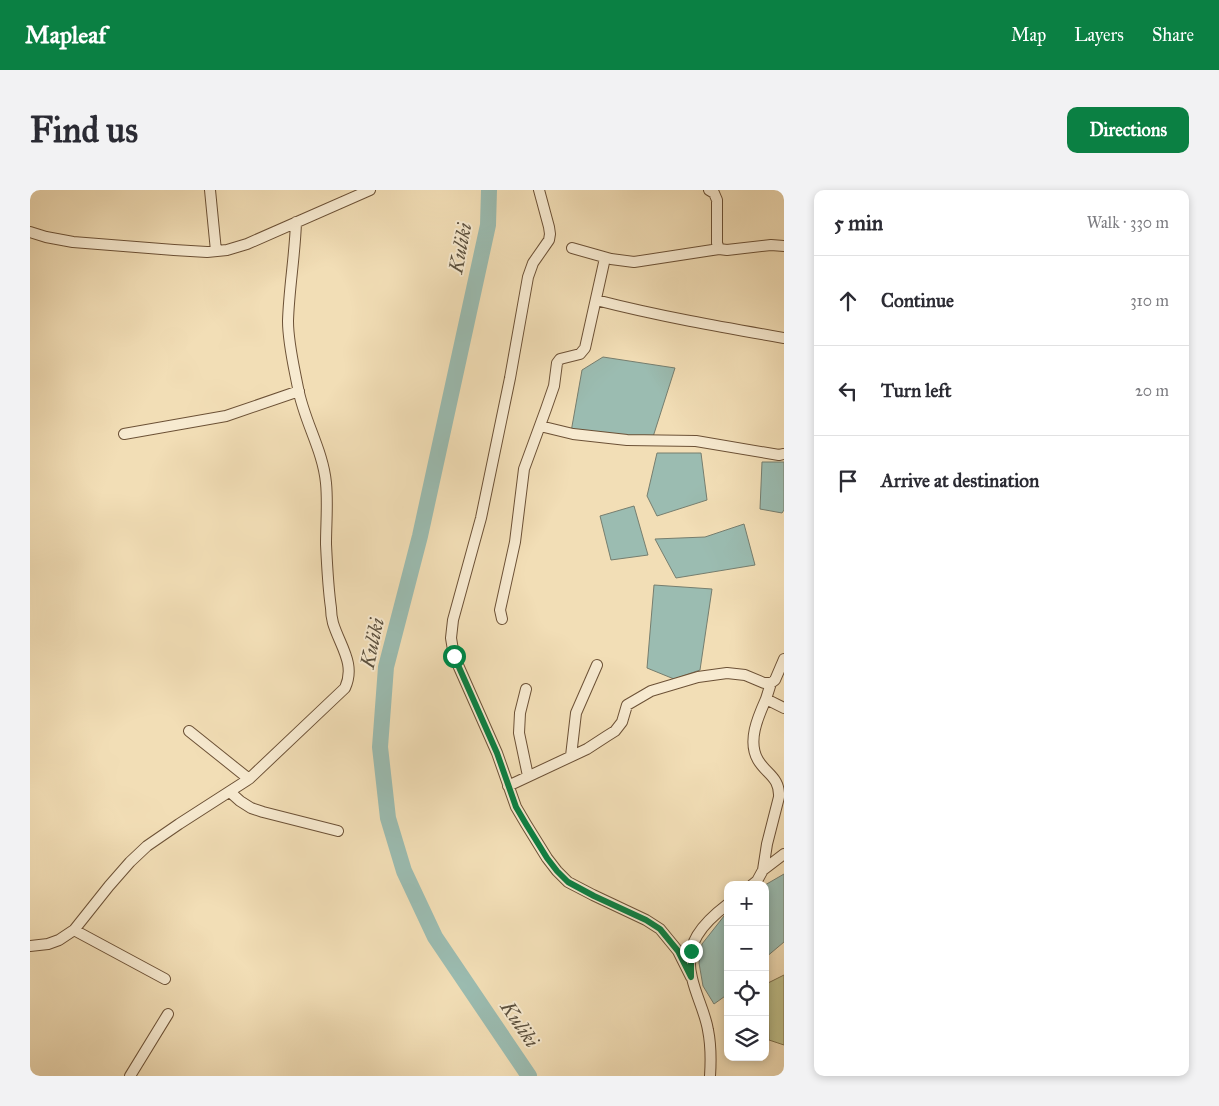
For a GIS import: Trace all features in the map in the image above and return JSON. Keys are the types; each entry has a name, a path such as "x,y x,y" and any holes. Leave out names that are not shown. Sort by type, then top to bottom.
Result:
{"street":[{"path":"210,190 216,251"},
{"path":"30,232 73,242 207,252 227,250 247,244 370,190"},
{"path":"539,190 550,227 550,234 528,277 510,378 483,509 453,620 451,638 454,656 497,753 516,807 547,858 568,882 646,920 660,929 678,951 691,977 708,1029 710,1076"},
{"path":"712,191 717,200 717,243 719,249"},
{"path":"30,946 48,944 59,940 74,930 108,886 147,846 249,780 345,688 349,680 349,668 345,652 333,623 330,608 324,468 298,391 289,336 288,322 296,222"},
{"path":"572,248 605,258 634,262 719,249 727,250 771,245 784,246"},
{"path":"502,619 500,610 514,542 524,469 554,386 557,364 560,359 580,354 585,348 605,258"},
{"path":"596,300 711,326 784,338"},
{"path":"124,434 226,416 298,391"},
{"path":"540,426 573,434 627,440 696,441 779,455 784,454"},
{"path":"757,881 762,870 779,791 777,782 757,758 754,739 755,727 771,683 775,680 784,659"},
{"path":"571,756 576,713 597,665"},
{"path":"508,786 587,749 614,731 622,722 628,706 651,691 698,677 727,673 745,675 764,683 771,683"},
{"path":"526,689 520,713 519,733 528,776"},
{"path":"766,699 784,708"},
{"path":"189,731 249,780"},
{"path":"230,792 251,808 338,831"},
{"path":"762,870 784,854"},
{"path":"691,977 691,951 698,934 714,914 724,907"},
{"path":"74,930 166,979"},
{"path":"130,1076 168,1014"}],"green space":[{"path":"784,975 784,1045 769,1040 769,982"}],"water":[{"path":"603,357 675,368 652,440 571,432 582,370"},
{"path":"657,453 701,453 707,500 657,516 647,496"},
{"path":"762,462 784,462 784,510 782,513 760,509"},
{"path":"634,506 648,555 611,560 600,516"},
{"path":"744,524 755,565 676,578 655,539 705,537"},
{"path":"654,585 712,589 700,670 674,679 647,668"},
{"path":"784,874 784,942 769,955 769,926 769,883"},
{"path":"724,916 724,997 714,1004 703,986 699,963 702,944"}],"waterway":[{"name":"Kuliki","path":"489,190 488,225 420,536 386,667 380,747 388,818 404,871 435,937 529,1076"}],"route":[{"path":"454,656 497,753 516,807 557,871 568,882 646,920 660,929 678,951 691,977 691,951"}]}
